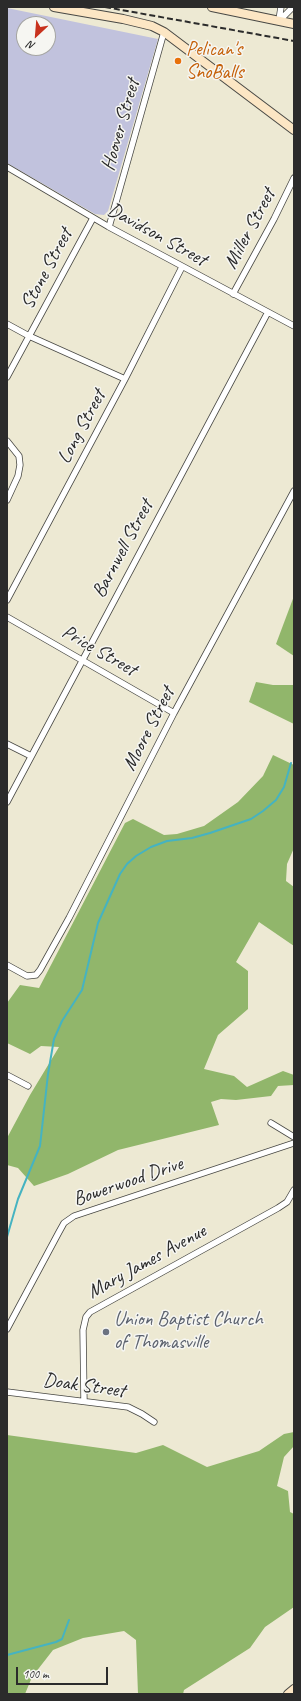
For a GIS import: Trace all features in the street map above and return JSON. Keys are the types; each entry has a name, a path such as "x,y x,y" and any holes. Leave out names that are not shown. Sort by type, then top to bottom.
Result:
{"main road":[{"path":"54,7 123,19 152,26 164,32 294,130"},
{"path":"212,7 294,24"},
{"path":"288,1694 294,1689"}],"street":[{"path":"279,21 281,7"},
{"path":"279,21 294,7"},
{"name":"Hoover Street","path":"109,227 164,32"},
{"name":"Davidson Street","path":"7,167 109,227 294,326"},
{"name":"Miller Street","path":"234,294 294,178"},
{"name":"Stone Street","path":"7,377 93,218"},
{"name":"Long Street","path":"7,600 125,379 182,267"},
{"name":"Barnwell Street","path":"7,802 268,312"},
{"path":"7,324 29,336 125,379"},
{"path":"7,441 19,456 20,465 18,476 7,500"},
{"name":"Moore Street","path":"7,965 27,976 36,975 40,970 174,713 294,490"},
{"name":"Price Street","path":"7,617 174,713"},
{"path":"7,744 31,756"},
{"path":"7,1074 28,1086"},
{"path":"271,1123 294,1137"},
{"name":"Bowerwood Drive","path":"7,1328 64,1223 74,1216 294,1143"},
{"name":"Mary James Avenue","path":"84,1401 83,1330 86,1317 90,1312 278,1208 286,1202 294,1190"},
{"name":"Doak Street","path":"7,1392 128,1408 142,1414 154,1422"}],"shaded area":[{"path":"7,8 46,16 16,16 16,56 56,56 56,18 158,39 108,211 104,215 95,214 7,163"}],"green space":[{"path":"294,596 294,656 276,644"},
{"path":"256,682 273,685 294,685 294,724 249,702"},
{"path":"273,755 294,765 294,848 287,864 286,881 294,887 294,946 259,922 236,962 248,971 248,1009 218,1035 204,1069 234,1076 247,1087 283,1071 294,1075 294,1085 278,1086 271,1096 236,1100 221,1099 211,1102 219,1125 118,1150 68,1174 34,1186 18,1168 7,1165 7,1138 30,1095 59,1047 41,1046 30,1054 7,1043 7,1003 20,985 39,988 125,823 133,819 164,835 177,834 204,826 238,802 263,776"},
{"path":"294,1432 294,1446 284,1457 277,1486 288,1491 290,1512 294,1514 294,1607 265,1627 250,1648 184,1690 183,1694 138,1694 136,1640 124,1631 83,1638 53,1650 32,1677 25,1694 7,1694 7,1435 136,1453 163,1445 207,1467 259,1451 284,1434"}],"waterway":[{"path":"7,1237 18,1199 40,1146 48,1074 54,1039 62,1021 82,990 98,923 120,874 127,864 136,856 151,847 167,841 192,838 210,833 251,819 276,800 284,787 291,763"},
{"path":"7,1655 56,1642 62,1639 69,1620"}],"railway":[{"path":"105,7 294,41"}],"place":[{"name":"Pelican's SnoBalls","path":"178,61"},
{"name":"Union Baptist Church of Thomasville","path":"106,1332"}]}
